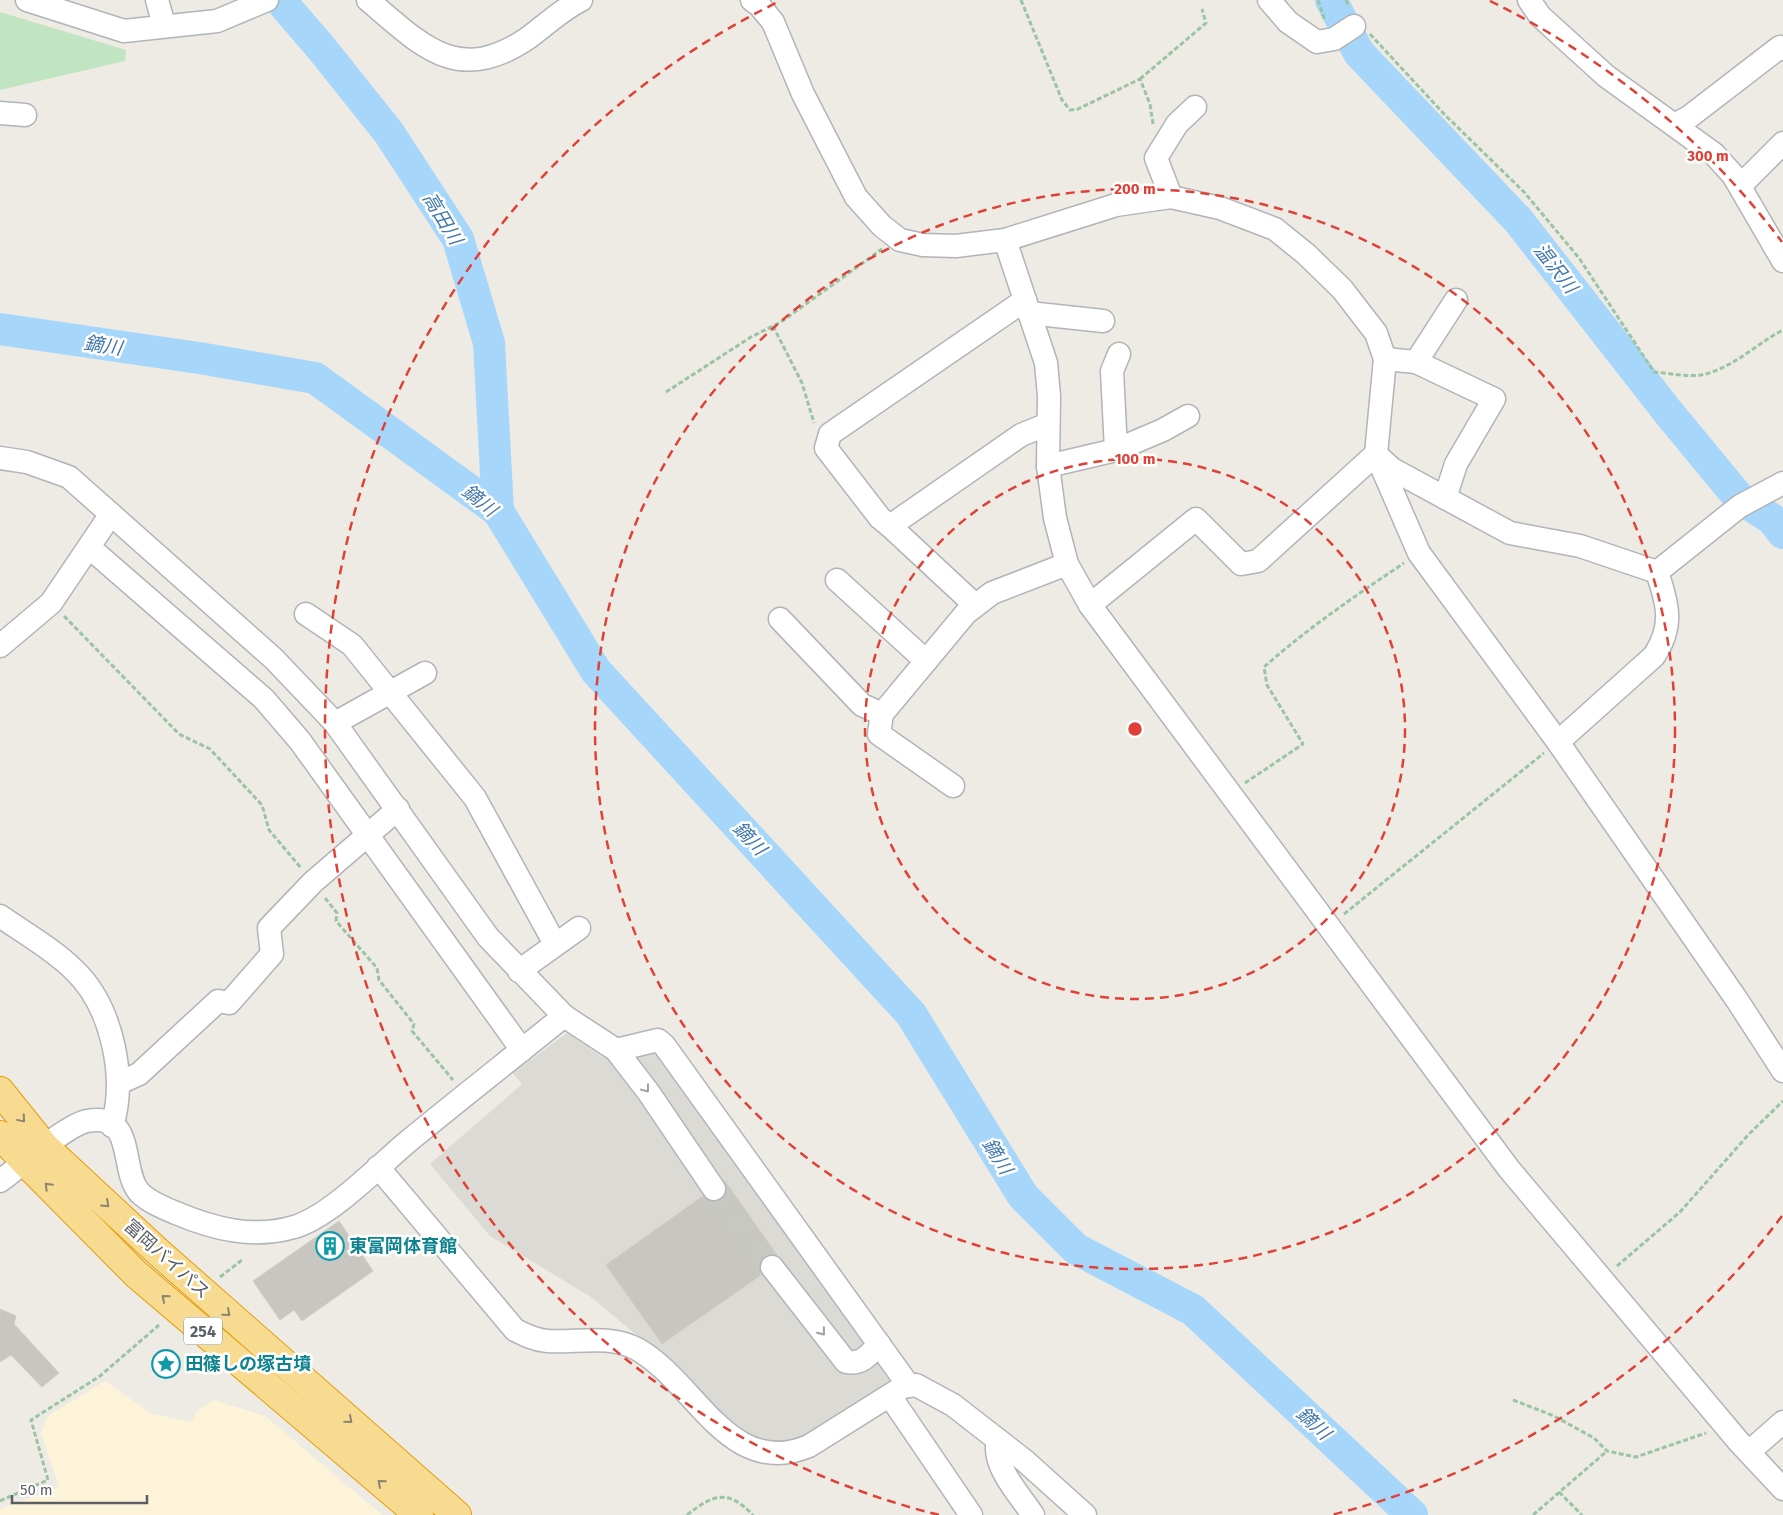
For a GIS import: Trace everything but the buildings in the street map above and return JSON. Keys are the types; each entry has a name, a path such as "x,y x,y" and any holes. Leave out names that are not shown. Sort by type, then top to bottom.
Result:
{"highway":[{"name":"富岡バイパス","path":"0,1091 35,1155 136,1274 418,1515"},
{"name":"富岡バイパス","path":"0,1135 35,1155 157,1251 457,1515"}],"street":[{"path":"27,0 124,31 164,25 218,21 267,0"},
{"path":"158,0 164,25"},
{"path":"368,0 433,52 454,60 479,60 503,52 520,43 565,9 581,0"},
{"path":"752,0 759,5 773,22 803,94 856,197 882,226 897,238 923,245 956,246 1005,240 1116,205 1171,198 1220,208 1275,229 1306,254 1342,289 1376,333 1385,359 1376,454 1419,553 1558,742 1737,1000 1783,1071"},
{"path":"1270,0 1288,22 1317,42 1334,39 1354,26"},
{"path":"1529,0 1540,16 1568,44 1606,76 1714,154 1733,175 1783,261"},
{"path":"1674,125 1689,117 1780,47 1783,49"},
{"path":"1171,198 1156,158 1177,124 1195,108"},
{"path":"0,112 25,115"},
{"path":"1740,186 1783,143"},
{"path":"1005,240 1046,363 1049,396 1048,466 1055,518 1067,564 1090,605 1509,1169 1725,1425 1783,1489"},
{"path":"1416,362 1456,300"},
{"path":"975,605 880,518 826,448 830,434 1027,306 1103,321"},
{"path":"1116,450 1112,371 1120,354"},
{"path":"1385,359 1416,362 1494,400 1456,464 1445,498"},
{"path":"1048,466 1116,450 1163,430 1188,416"},
{"path":"890,526 1022,435 1048,424"},
{"path":"1376,454 1392,469 1510,533 1580,546 1657,572"},
{"path":"1090,605 1196,519 1241,564 1258,561 1376,454"},
{"path":"0,458 27,462 69,477 274,658 335,723 488,937 564,1016 616,1050 649,1093 714,1189"},
{"path":"1657,572 1740,506 1783,483"},
{"path":"0,646 51,603 112,514"},
{"path":"90,548 264,699 300,741 522,1050"},
{"path":"953,786 879,734 882,714 966,612 992,593 1067,564"},
{"path":"1558,742 1654,656 1663,642 1668,620 1666,597 1657,572"},
{"path":"837,580 926,661"},
{"path":"306,614 352,645 475,798 555,944"},
{"path":"780,619 862,705 882,714"},
{"path":"335,723 425,673"},
{"path":"118,1084 139,1074 218,1001 229,1003 272,954 269,928 313,882 398,809"},
{"path":"0,916 75,970 98,1001 118,1062 119,1102 112,1126"},
{"path":"519,970 579,928"},
{"path":"0,1181 82,1122 97,1120 112,1126 123,1138 131,1179 140,1193 171,1211 204,1225 229,1231 264,1232 295,1227 311,1220 334,1204 465,1094 564,1016"},
{"path":"616,1050 658,1040 664,1045 879,1344 900,1391 971,1515"},
{"path":"378,1167 515,1330 547,1341 606,1340 636,1348 669,1374 725,1431 742,1445 756,1452 793,1453 809,1446 900,1391 916,1385 953,1406 998,1440 1025,1461 1085,1515"},
{"path":"772,1267 846,1362 855,1364 862,1361 879,1344"},
{"path":"1749,1452 1783,1422"},
{"path":"998,1440 995,1450 1006,1473 1033,1515"}],"path":[{"path":"1021,0 1062,100 1070,110 1078,109 1140,79 1206,23 1202,9"},
{"path":"1354,26 1359,22 1444,114 1524,192 1579,258 1654,372 1700,375 1749,353 1767,338 1783,330"},
{"path":"1140,79 1150,104 1154,129 1150,149 1156,158"},
{"path":"666,392 751,337 773,326 897,238"},
{"path":"773,326 802,383 816,428 826,448"},
{"path":"1229,793 1303,744 1267,685 1264,668 1295,639 1336,608 1419,553"},
{"path":"51,603 179,734 210,750 256,798 262,806 269,830 337,913 336,921 377,968 379,980 414,1024 412,1031 465,1094"},
{"path":"1328,927 1558,742"},
{"path":"1602,1279 1680,1212 1749,1134 1783,1101"},
{"path":"220,1277 242,1260"},
{"path":"0,1501 48,1480 31,1420 100,1376 160,1325"},
{"path":"1513,1400 1554,1416 1594,1438 1607,1451 1636,1457 1725,1425"},
{"path":"1533,1515 1607,1451"},
{"path":"1559,1492 1582,1515"},
{"path":"687,1515 711,1499 725,1497 736,1500 753,1515"}],"shaded area":[{"path":"567,1033 602,1057 628,1057 657,1051 898,1381 800,1442 783,1445 744,1437 657,1352 591,1297 490,1236 430,1164 522,1084 513,1073"},
{"path":"105,1381 152,1414 192,1422 196,1412 213,1400 265,1416 382,1515 0,1515 0,1509 59,1487 41,1433 48,1416"}],"green space":[{"path":"0,12 126,50 125,61 0,90"}],"waterway":[{"name":"高田川","path":"280,0 389,133 458,239 489,343 498,511"},
{"name":"温沢川","path":"1331,0 1359,53 1518,220 1668,412 1739,498 1772,519 1783,533"},
{"name":"鏑川","path":"0,329 199,358 315,378 498,511 596,671 911,1014 1023,1196 1076,1249 1193,1310 1412,1515"}],"tunnel":[{"path":"714,1189 772,1267"}],"place":[{"name":"東富岡体育館","path":"330,1246"},
{"name":"田篠しの塚古墳","path":"166,1364"}]}
